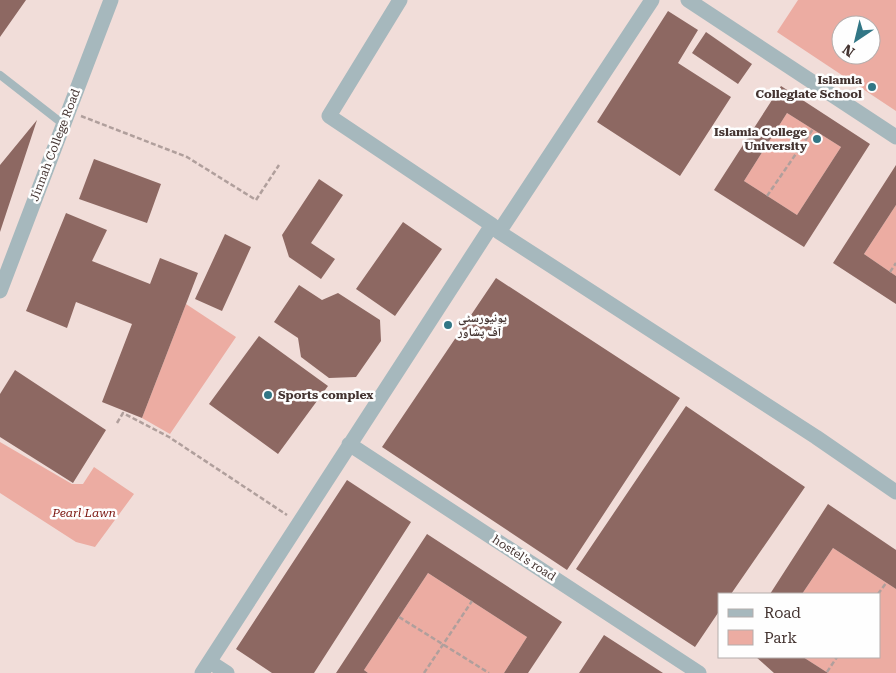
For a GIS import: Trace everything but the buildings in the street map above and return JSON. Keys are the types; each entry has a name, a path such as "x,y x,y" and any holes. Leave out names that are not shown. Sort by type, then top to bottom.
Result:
{"street":[{"name":"Jinnah College Road","path":"0,291 111,0"},
{"path":"400,0 329,116 495,228 816,437 896,492"},
{"path":"227,673 206,667 349,444 652,0"},
{"path":"688,0 896,137"},
{"name":"hostel's road","path":"349,444 698,673"}],"lane":[{"path":"0,75 66,118"}],"path":[{"path":"66,118 187,157 256,200 279,165"},
{"path":"767,196 813,130"},
{"path":"890,272 896,263"},
{"path":"116,423 123,413 138,420 169,437 299,522"},
{"path":"879,593 886,583"},
{"path":"424,673 472,601"},
{"path":"399,617 489,673"},
{"path":"827,672 836,658"}],"shaded area":[{"name":"یونیورسٹی آف پشاور","path":"0,0 896,0 896,673 0,673"}],"green space":[{"name":"Islamia Collegiate School","path":"798,0 896,0 896,111 777,32"},
{"path":"787,113 841,147 797,215 744,181"},
{"path":"896,205 896,276 864,254"},
{"path":"186,304 236,337 170,434 142,418"},
{"name":"Pearl Lawn","path":"0,442 72,484 83,484 94,467 134,494 95,547 76,542 0,493"},
{"path":"833,548 896,589 896,673 828,673 805,658 881,658 881,593 803,593"},
{"path":"428,573 527,637 504,673 368,673 364,670"}],"place":[{"name":"Islamia Collegiate School","path":"872,87"},
{"name":"Islamia College University","path":"817,139"},
{"name":"یونیورسٹی آف پشاور","path":"448,325"},
{"name":"Sports complex","path":"268,395"}]}
